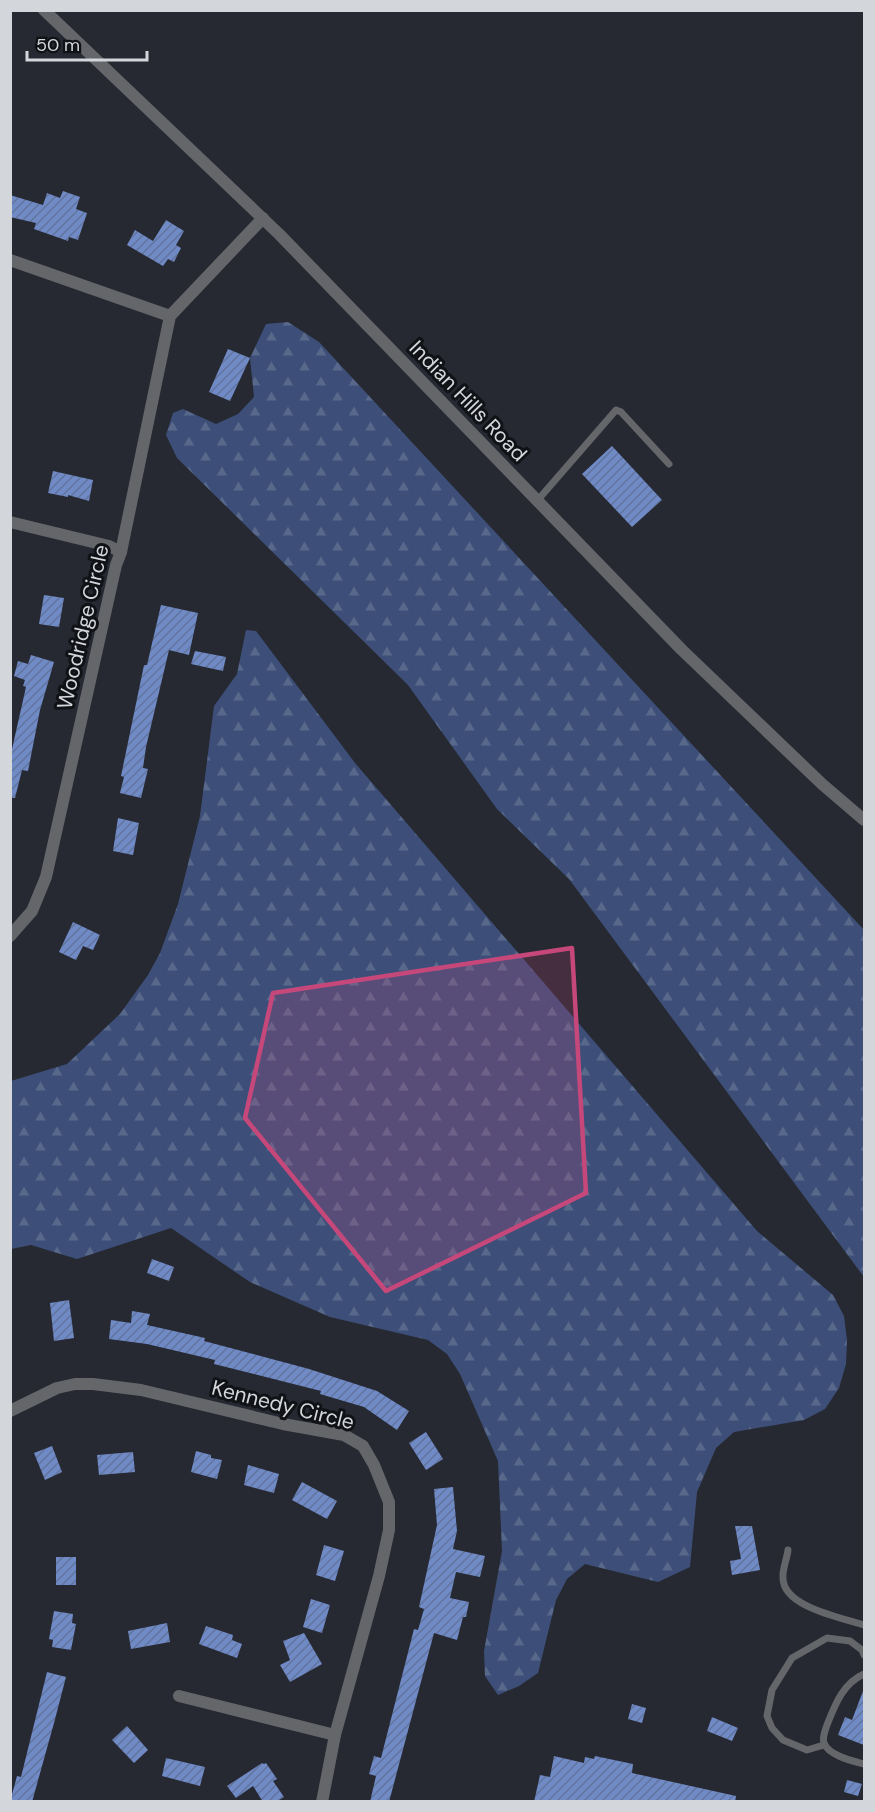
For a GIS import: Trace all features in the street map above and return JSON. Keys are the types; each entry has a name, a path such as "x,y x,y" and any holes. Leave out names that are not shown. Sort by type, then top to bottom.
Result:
{"street":[{"name":"Indian Hills Road","path":"44,10 263,218 682,651 822,784 864,820"},
{"path":"10,260 170,316 263,218"},
{"name":"Woodridge Circle","path":"10,936 32,911 46,877 116,565 122,552 170,316"},
{"path":"10,522 109,546 122,552"},
{"name":"Kennedy Circle","path":"10,1411 57,1388 75,1384 93,1384 141,1390 283,1424 344,1435 363,1446 374,1465 389,1502 389,1530 379,1576 335,1735 322,1802"},
{"path":"179,1696 335,1735"}],"lane":[{"path":"537,501 616,410 621,412 669,464"},
{"path":"789,1550 783,1579 786,1591 793,1598 808,1607 864,1625"},
{"path":"824,1745 807,1750 783,1740 772,1728 767,1716 772,1690 792,1658 827,1638 850,1641 862,1650 864,1656"},
{"path":"864,1674 856,1678 836,1700 823,1736 824,1745 831,1751 864,1764"}],"highlighted area":[{"path":"572,948 586,1193 386,1291 245,1118 273,993"}],"green space":[{"path":"288,322 319,342 864,930 864,1277 569,879 497,809 408,685 177,458 166,435 173,413 183,409 216,424 238,414 254,397 250,358 266,324"},
{"path":"246,630 256,631 355,763 757,1231 833,1295 844,1316 847,1340 846,1364 839,1388 825,1409 804,1420 734,1432 716,1448 697,1492 690,1567 658,1582 585,1564 567,1579 556,1600 538,1673 519,1686 498,1695 485,1676 484,1651 502,1551 498,1461 460,1374 447,1354 428,1340 330,1317 250,1282 171,1228 77,1259 31,1245 11,1249 11,1081 67,1064 120,1014 148,975 160,953 178,904 200,816 214,706 237,674"}],"building":[{"path":"63,191 80,197 76,209 87,213 78,240 69,237 68,241 34,229 36,223 10,217 10,195 43,205 47,193 60,198"},
{"path":"166,220 184,231 176,245 181,248 174,262 168,259 163,266 127,245 135,230 153,241"},
{"path":"228,349 250,358 230,401 209,392"},
{"path":"612,446 662,500 632,527 582,474"},
{"path":"53,471 93,480 89,501 68,495 68,497 48,493"},
{"path":"44,595 64,598 59,627 39,624"},
{"path":"161,605 198,613 189,655 169,650 146,747 143,768 148,769 141,798 120,793 124,777 121,776 144,665 147,665"},
{"path":"195,651 226,657 223,671 191,664"},
{"path":"31,655 54,662 40,710 28,771 22,770 15,798 10,798 10,758 26,687 23,686 25,680 14,676 18,661 28,664"},
{"path":"118,818 139,823 133,855 113,851"},
{"path":"73,922 100,935 93,950 83,946 76,960 59,952"},
{"path":"152,1259 174,1267 169,1281 147,1273"},
{"path":"69,1300 74,1338 54,1341 50,1303"},
{"path":"132,1311 150,1314 147,1325 205,1338 204,1341 309,1369 377,1391 409,1411 397,1430 364,1407 320,1394 321,1391 214,1364 215,1360 147,1344 109,1339 111,1320 131,1323"},
{"path":"426,1432 443,1459 426,1470 409,1443"},
{"path":"52,1446 62,1472 45,1480 34,1453"},
{"path":"196,1451 222,1460 217,1479 191,1472"},
{"path":"133,1452 135,1472 99,1475 97,1455"},
{"path":"248,1465 279,1474 274,1493 244,1485"},
{"path":"302,1482 337,1501 327,1519 292,1500"},
{"path":"453,1487 457,1531 453,1549 485,1556 480,1577 456,1572 450,1598 469,1602 466,1617 463,1617 457,1640 434,1633 389,1802 370,1802 376,1776 369,1774 374,1756 381,1758 414,1629 418,1630 424,1609 419,1607 437,1525 434,1489"},
{"path":"735,1526 752,1526 760,1570 732,1575 730,1561 741,1559"},
{"path":"324,1545 344,1551 335,1581 316,1575"},
{"path":"56,1557 76,1557 76,1585 56,1585"},
{"path":"311,1599 330,1605 322,1633 303,1627"},
{"path":"54,1611 73,1614 72,1623 76,1624 71,1650 52,1647 53,1640 49,1639"},
{"path":"167,1623 170,1642 131,1649 128,1631"},
{"path":"206,1626 233,1635 232,1640 242,1644 237,1658 199,1644"},
{"path":"304,1633 322,1664 290,1682 280,1665 290,1660 283,1641"},
{"path":"47,1672 66,1677 32,1802 10,1802 17,1776 21,1777"},
{"path":"863,1691 864,1745 838,1735 845,1717 852,1720"},
{"path":"632,1704 646,1708 642,1723 628,1719"},
{"path":"712,1717 738,1728 732,1741 707,1731"},
{"path":"127,1726 148,1750 134,1763 112,1740"},
{"path":"554,1756 584,1763 585,1757 594,1759 595,1756 633,1764 632,1773 736,1796 735,1802 534,1802 540,1775 550,1777"},
{"path":"166,1758 205,1767 200,1786 162,1776"},
{"path":"262,1763 266,1763 277,1779 273,1781 284,1797 276,1802 263,1802 253,1786 236,1798 227,1786"},
{"path":"847,1780 862,1784 858,1796 844,1792"}]}
